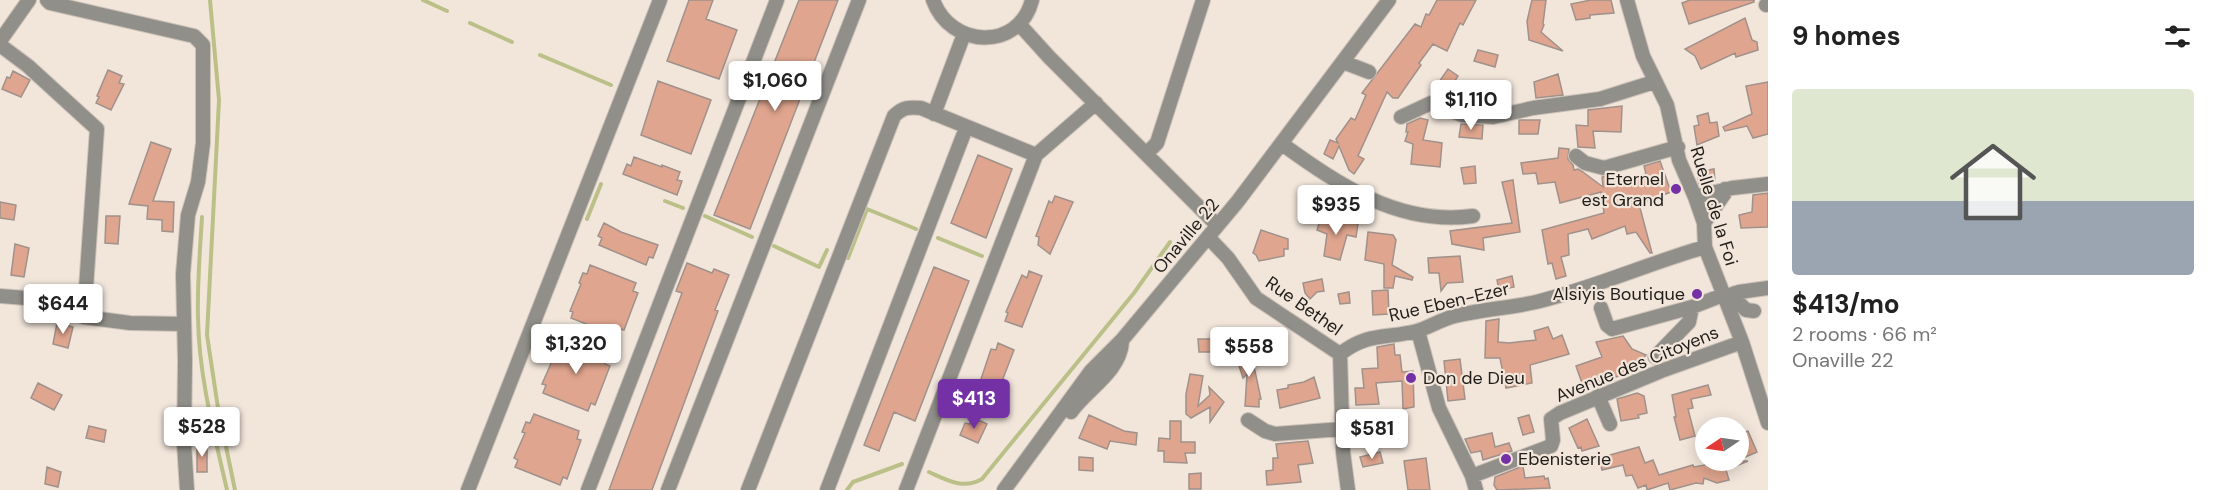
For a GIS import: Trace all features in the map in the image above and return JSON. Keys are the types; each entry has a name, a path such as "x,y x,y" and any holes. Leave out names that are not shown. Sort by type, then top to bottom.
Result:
{"street":[{"path":"29,0 0,43 97,129 84,317"},
{"path":"47,0 50,3 194,36 203,45 203,143 198,182 188,215 183,274 184,443 187,490"},
{"path":"468,490 660,0"},
{"path":"588,490 777,0"},
{"path":"668,490 859,0"},
{"path":"933,0 940,16 951,27 964,34 983,38 1003,34 1019,24 1030,8 1032,0"},
{"path":"1147,153 1157,143 1203,0"},
{"name":"Onaville 22","path":"1004,490 1091,371 1122,340 1238,201 1389,0"},
{"name":"Ruelle de la Foi","path":"1628,0 1643,56 1667,105 1679,160 1704,223 1705,247 1727,295 1768,423"},
{"path":"1019,24 1218,225"},
{"path":"934,114 964,34"},
{"path":"1343,62 1369,72"},
{"path":"1401,117 1431,103 1462,115 1493,117 1600,99 1654,82"},
{"path":"906,490 1036,155 1096,103"},
{"path":"748,490 894,116 901,109 921,108 1036,155"},
{"path":"826,490 966,128"},
{"path":"1282,144 1325,176 1388,207 1431,218 1449,219 1473,216"},
{"path":"1576,156 1585,163 1604,168 1678,147"},
{"path":"1695,197 1725,189 1768,184"},
{"path":"1704,223 1725,193 1725,189"},
{"name":"Rue Bethel","path":"1208,237 1256,297 1340,354 1342,429 1348,490"},
{"name":"Rue Eben-Ezer","path":"1340,354 1351,345 1366,339 1418,331 1455,315 1538,301 1606,281 1705,247"},
{"path":"1601,308 1607,325 1612,329 1727,295 1768,288"},
{"path":"1727,295 1746,310 1754,311"},
{"path":"0,296 26,298 84,317 130,323 184,324"},
{"path":"1656,357 1689,322 1692,307"},
{"path":"1418,331 1439,408 1474,483"},
{"name":"Avenue des Citoyens","path":"1474,483 1551,446 1553,440 1551,419 1560,412 1742,342"},
{"path":"1598,396 1610,424"},
{"path":"1248,420 1265,431 1275,434 1342,429"}],"building":[{"path":"689,0 713,0 706,19 737,30 719,79 667,61"},
{"path":"799,0 838,0 750,229 714,215"},
{"path":"1437,0 1476,0 1463,25 1460,23 1447,51 1433,44 1398,98 1393,98 1387,92 1358,156 1364,159 1354,174 1349,170 1339,146 1333,159 1324,154 1330,140 1338,143 1336,139 1351,118 1355,120 1366,95 1362,93 1415,24 1421,27 1426,14 1429,15"},
{"path":"1532,0 1546,0 1544,25 1541,32 1563,51 1529,40 1527,21"},
{"path":"1591,0 1611,0 1614,13 1590,15 1590,18 1576,20 1571,4"},
{"path":"1690,0 1754,0 1754,2 1689,24 1682,3"},
{"path":"1745,18 1752,40 1757,42 1758,50 1736,57 1735,53 1701,69 1695,56 1685,49"},
{"path":"1478,50 1498,55 1495,67 1474,61"},
{"path":"1448,69 1458,76 1450,89 1439,82"},
{"path":"108,70 122,76 119,83 124,84 111,110 96,103"},
{"path":"13,71 30,80 21,97 2,89 7,77 10,78"},
{"path":"1558,74 1563,95 1536,98 1534,82"},
{"path":"658,81 711,100 691,154 641,135"},
{"path":"1768,82 1768,134 1753,138 1747,126 1725,131 1723,127 1752,114 1746,86"},
{"path":"1484,89 1497,99 1493,108 1488,108 1477,101"},
{"path":"1622,106 1621,132 1593,131 1595,148 1578,147 1576,125 1588,126 1588,110"},
{"path":"1708,113 1710,123 1717,122 1719,136 1697,145 1694,126 1699,125 1697,116"},
{"path":"1420,118 1428,120 1423,140 1442,143 1440,167 1411,164 1413,144 1405,141 1408,132 1406,132 1407,124"},
{"path":"1519,120 1540,120 1538,134 1519,134"},
{"path":"1461,124 1483,125 1482,139 1459,137"},
{"path":"151,142 171,149 153,201 174,202 173,232 162,231 162,220 147,219 148,206 129,204"},
{"path":"1559,148 1569,149 1568,159 1574,170 1578,169 1603,187 1602,177 1612,175 1613,183 1646,174 1644,166 1660,161 1671,192 1639,204 1652,253 1636,232 1627,234 1625,226 1592,239 1588,229 1568,234 1569,255 1561,257 1566,276 1556,279 1552,263 1548,264 1542,230 1604,213 1601,192 1560,203 1555,182 1538,184 1536,173 1523,174 1521,163 1558,158"},
{"path":"978,155 1012,169 986,238 951,223"},
{"path":"634,157 680,172 677,180 682,181 677,195 623,174 627,164 631,166"},
{"path":"1475,166 1476,183 1464,184 1461,168"},
{"path":"1714,169 1715,181 1699,184 1697,172"},
{"path":"1513,180 1520,232 1483,238 1484,250 1452,244 1450,231 1512,223 1502,182"},
{"path":"1768,193 1768,227 1741,228 1739,215 1752,212 1753,195"},
{"path":"1055,196 1073,202 1050,254 1038,245 1039,237 1036,236 1049,201 1052,203"},
{"path":"0,202 16,205 14,220 0,218"},
{"path":"106,216 120,216 118,244 105,243"},
{"path":"1321,217 1358,224 1356,237 1347,235 1340,260 1324,256 1327,234 1317,230"},
{"path":"604,223 621,232 658,245 653,258 649,257 646,265 599,245 602,238 598,236"},
{"path":"1261,230 1288,239 1288,249 1284,249 1284,256 1259,261 1253,253"},
{"path":"1368,232 1393,235 1396,240 1392,265 1413,277 1412,280 1395,276 1393,288 1384,288 1384,264 1365,260"},
{"path":"15,244 29,248 24,277 11,275"},
{"path":"1460,256 1463,282 1447,283 1441,291 1439,273 1429,273 1428,258"},
{"path":"687,263 712,273 714,269 729,275 715,310 718,311 652,490 609,490 682,293 676,291"},
{"path":"590,265 636,283 633,291 638,293 624,330 620,329 617,336 571,318 573,312 570,311 581,284 579,283 583,273 587,274"},
{"path":"934,267 969,281 915,421 894,412 879,451 864,445"},
{"path":"1029,271 1042,276 1022,327 1005,321 1008,313 1006,312 1022,275 1027,278"},
{"path":"1512,276 1514,287 1499,290 1497,280"},
{"path":"1322,279 1324,291 1317,292 1310,299 1305,293 1303,283"},
{"path":"1388,290 1389,314 1373,315 1372,291"},
{"path":"1349,292 1350,303 1340,304 1338,294"},
{"path":"1499,319 1498,342 1536,340 1534,331 1548,327 1553,339 1562,335 1569,354 1530,365 1532,383 1506,388 1500,358 1485,358 1486,321"},
{"path":"57,323 73,327 68,348 53,344"},
{"path":"1623,336 1632,349 1646,355 1630,373 1605,380 1606,384 1599,387 1595,383 1583,386 1576,366 1602,357 1596,342"},
{"path":"1198,339 1214,339 1214,352 1199,352"},
{"path":"561,340 590,352 590,350 608,356 605,364 610,366 595,405 591,403 588,411 543,393 546,385 542,384 553,359 550,358 554,348 558,349"},
{"path":"998,343 1014,350 994,402 978,395 981,389 978,388 991,349 996,350"},
{"path":"1394,344 1395,355 1400,355 1402,372 1413,371 1414,407 1403,409 1402,381 1376,383 1379,404 1356,405 1355,388 1364,388 1362,369 1378,368 1377,347"},
{"path":"1250,348 1261,399 1259,399 1259,407 1245,406 1247,374 1243,378 1235,353"},
{"path":"1460,359 1465,399 1448,401 1444,361"},
{"path":"1190,374 1203,376 1198,406 1210,395 1209,387 1224,402 1210,422 1210,407 1191,418 1186,414 1186,394"},
{"path":"1314,377 1320,398 1280,408 1277,390"},
{"path":"38,383 62,395 54,410 31,398"},
{"path":"1708,385 1711,395 1691,399 1693,408 1688,409 1695,436 1680,440 1674,417 1676,417 1672,395"},
{"path":"1637,393 1644,396 1647,413 1638,415 1639,418 1621,421 1617,399"},
{"path":"534,414 579,431 577,439 581,440 567,479 563,477 560,485 515,467 518,460 514,458 525,433 522,432 526,422 530,423"},
{"path":"1089,415 1124,431 1137,433 1136,445 1110,441 1107,449 1079,438"},
{"path":"1529,415 1534,432 1523,435 1518,418"},
{"path":"971,417 987,424 978,443 960,435 965,423 970,424"},
{"path":"1587,419 1599,446 1582,451 1581,447 1578,448 1569,428"},
{"path":"1170,421 1181,421 1181,442 1195,442 1195,453 1185,453 1187,463 1164,462 1164,451 1158,451 1159,438 1170,439"},
{"path":"89,426 106,430 104,442 86,438"},
{"path":"1492,433 1495,447 1509,443 1512,451 1483,460 1481,451 1471,453 1465,439"},
{"path":"1749,433 1757,452 1749,455"},
{"path":"1308,441 1313,463 1298,465 1301,482 1267,485 1266,471 1273,470 1273,458 1278,458 1276,444"},
{"path":"207,443 207,472 197,472 197,444"},
{"path":"1639,447 1645,463 1653,460 1659,475 1693,465 1695,471 1726,471 1729,480 1717,483 1704,478 1703,484 1696,483 1670,490 1668,483 1647,490 1646,485 1638,488 1632,475 1626,476 1623,465 1602,470 1599,458"},
{"path":"1380,452 1383,463 1363,467 1360,457"},
{"path":"1079,457 1093,458 1093,471 1079,470"},
{"path":"1426,458 1430,490 1408,490 1404,461"},
{"path":"1523,466 1525,478 1544,476 1545,479 1548,478 1550,488 1497,490 1494,485 1495,477"},
{"path":"47,467 61,472 58,487 45,484"},
{"path":"1201,473 1201,489 1189,489 1189,474"}],"waterway":[{"path":"210,0 219,100 207,335 218,408 235,490"},
{"path":"423,0 447,11"},
{"path":"470,23 512,42"},
{"path":"540,55 611,85"},
{"path":"587,219 601,184"},
{"path":"665,201 683,208"},
{"path":"845,257 848,258 867,209 916,229"},
{"path":"705,216 752,237"},
{"path":"202,217 198,293 201,362 227,490"},
{"path":"938,238 982,256"},
{"path":"929,472 962,484 982,479 1134,293 1170,242"},
{"path":"774,246 819,267 827,250"},
{"path":"847,490 853,482 902,464"}],"place":[{"name":"Eternel est Grand","path":"1676,189"},
{"name":"Alsiyis Boutique","path":"1697,294"},
{"name":"Don de Dieu","path":"1411,378"},
{"name":"Ebenisterie","path":"1506,459"}]}
